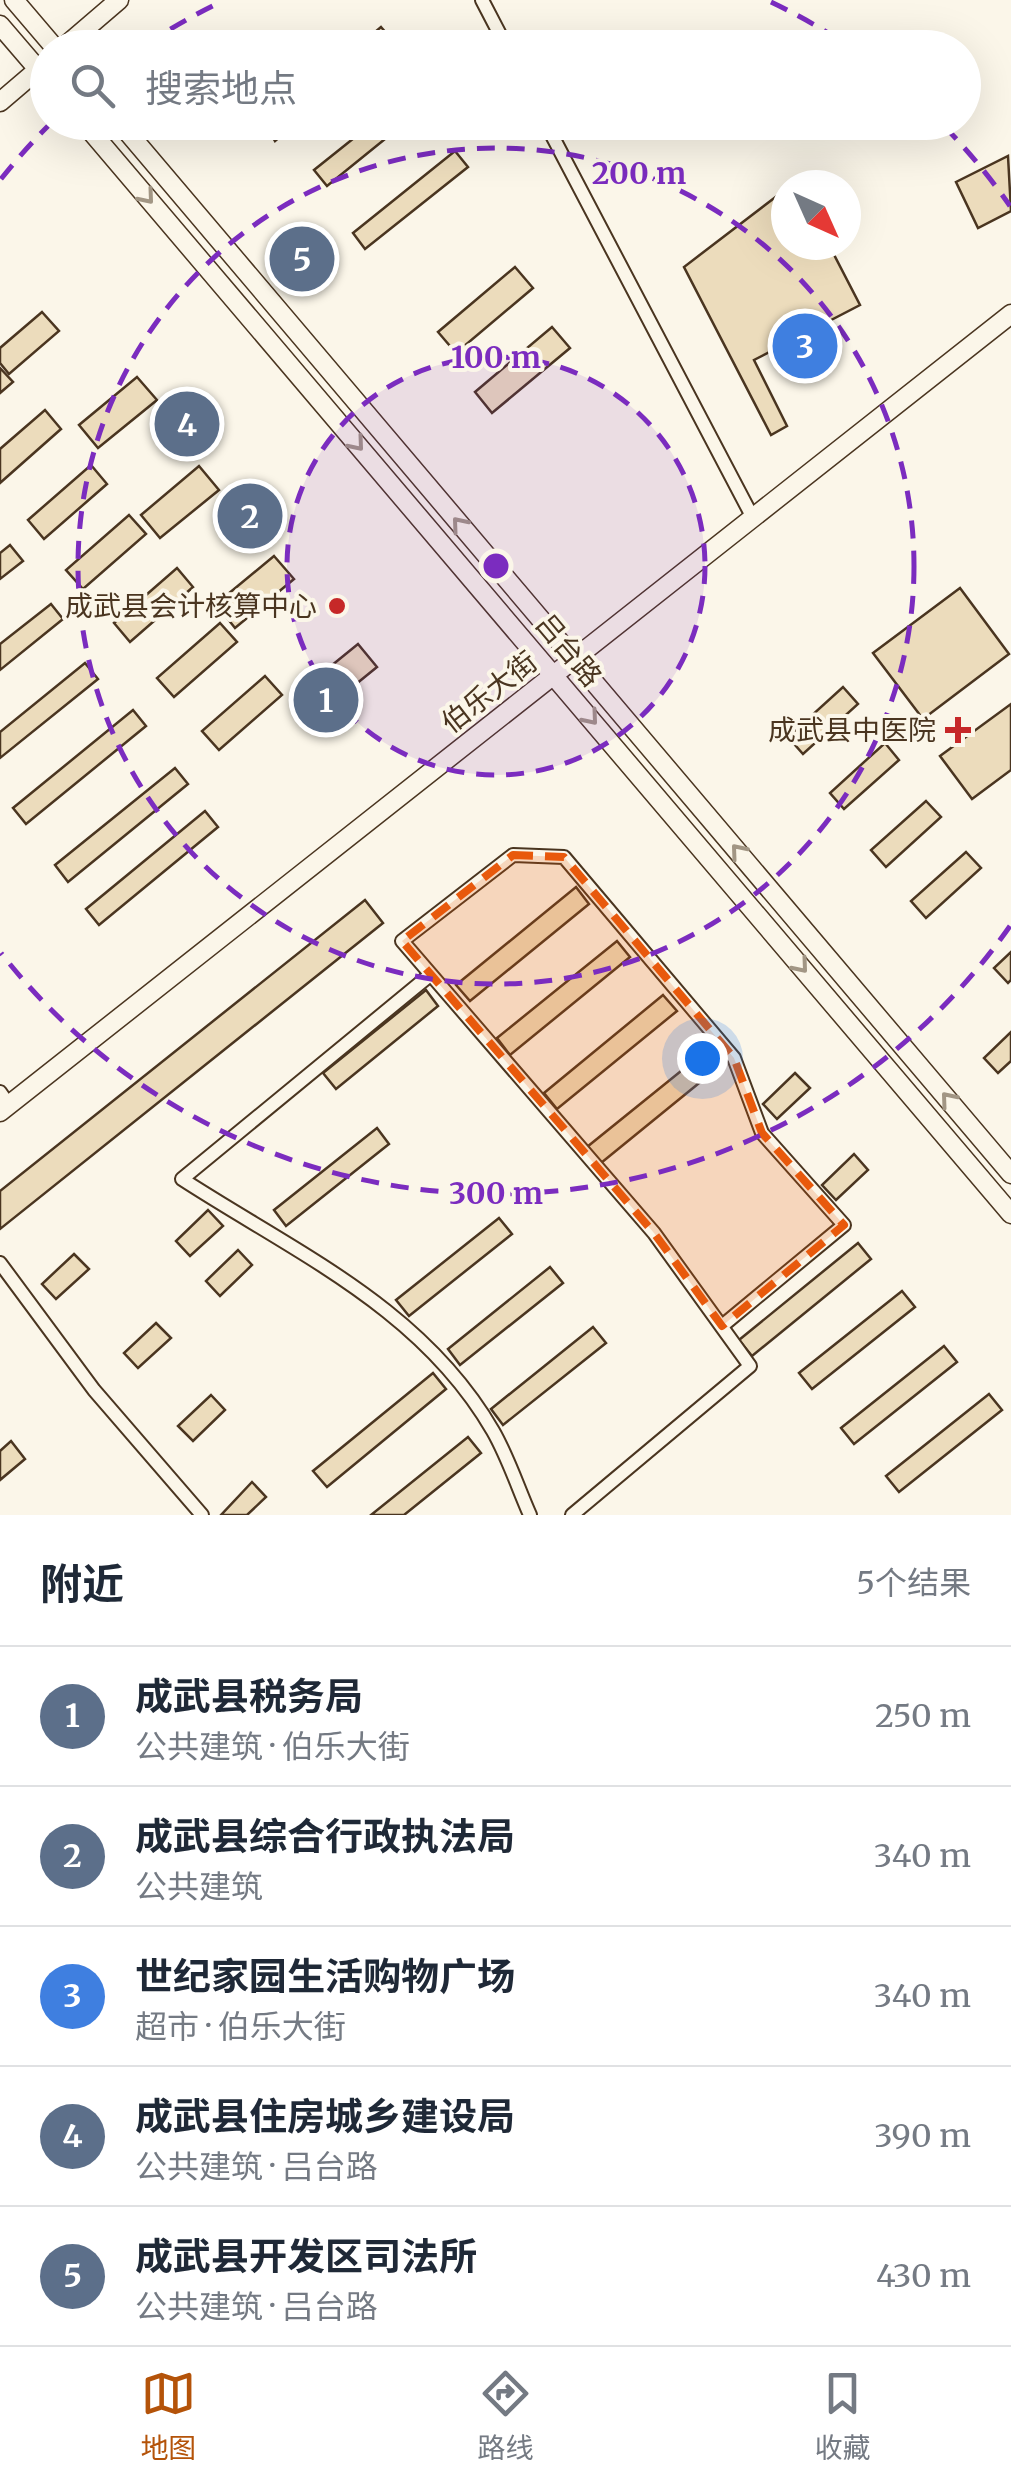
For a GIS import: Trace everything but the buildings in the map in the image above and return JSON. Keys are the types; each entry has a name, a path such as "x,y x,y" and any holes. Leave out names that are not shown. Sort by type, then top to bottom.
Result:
{"main road":[{"path":"14,0 40,30"},
{"path":"84,30 119,0"},
{"path":"0,25 30,56"},
{"path":"0,102 30,80"},
{"name":"吕台路","path":"98,140 1011,1214"},
{"name":"吕台路","path":"133,140 1011,1174"},
{"name":"伯乐大街","path":"3,1103 575,660 1011,314"}],"street":[{"path":"482,0 497,30"},
{"path":"554,140 753,518"},
{"path":"572,1515 750,1366 654,1233 402,942 513,855 564,857 734,1058 762,1133 844,1225 722,1326"},
{"path":"430,975 182,1178 314,1257 405,1322 494,1432 530,1515"},
{"path":"0,1263 94,1390 202,1515"}],"highlighted area":[{"path":"513,855 564,857 734,1058 762,1133 844,1225 722,1326 654,1233 402,941"}],"place":[{"name":"成武县开发区司法所","path":"302,259"},
{"name":"世纪家园生活购物广场","path":"805,346"},
{"name":"成武县住房城乡建设局","path":"187,424"},
{"name":"成武县综合行政执法局","path":"250,516"},
{"name":"成武县会计核算中心","path":"337,606"},
{"name":"成武县税务局","path":"326,700"},
{"name":"成武县中医院","path":"958,730"}]}
